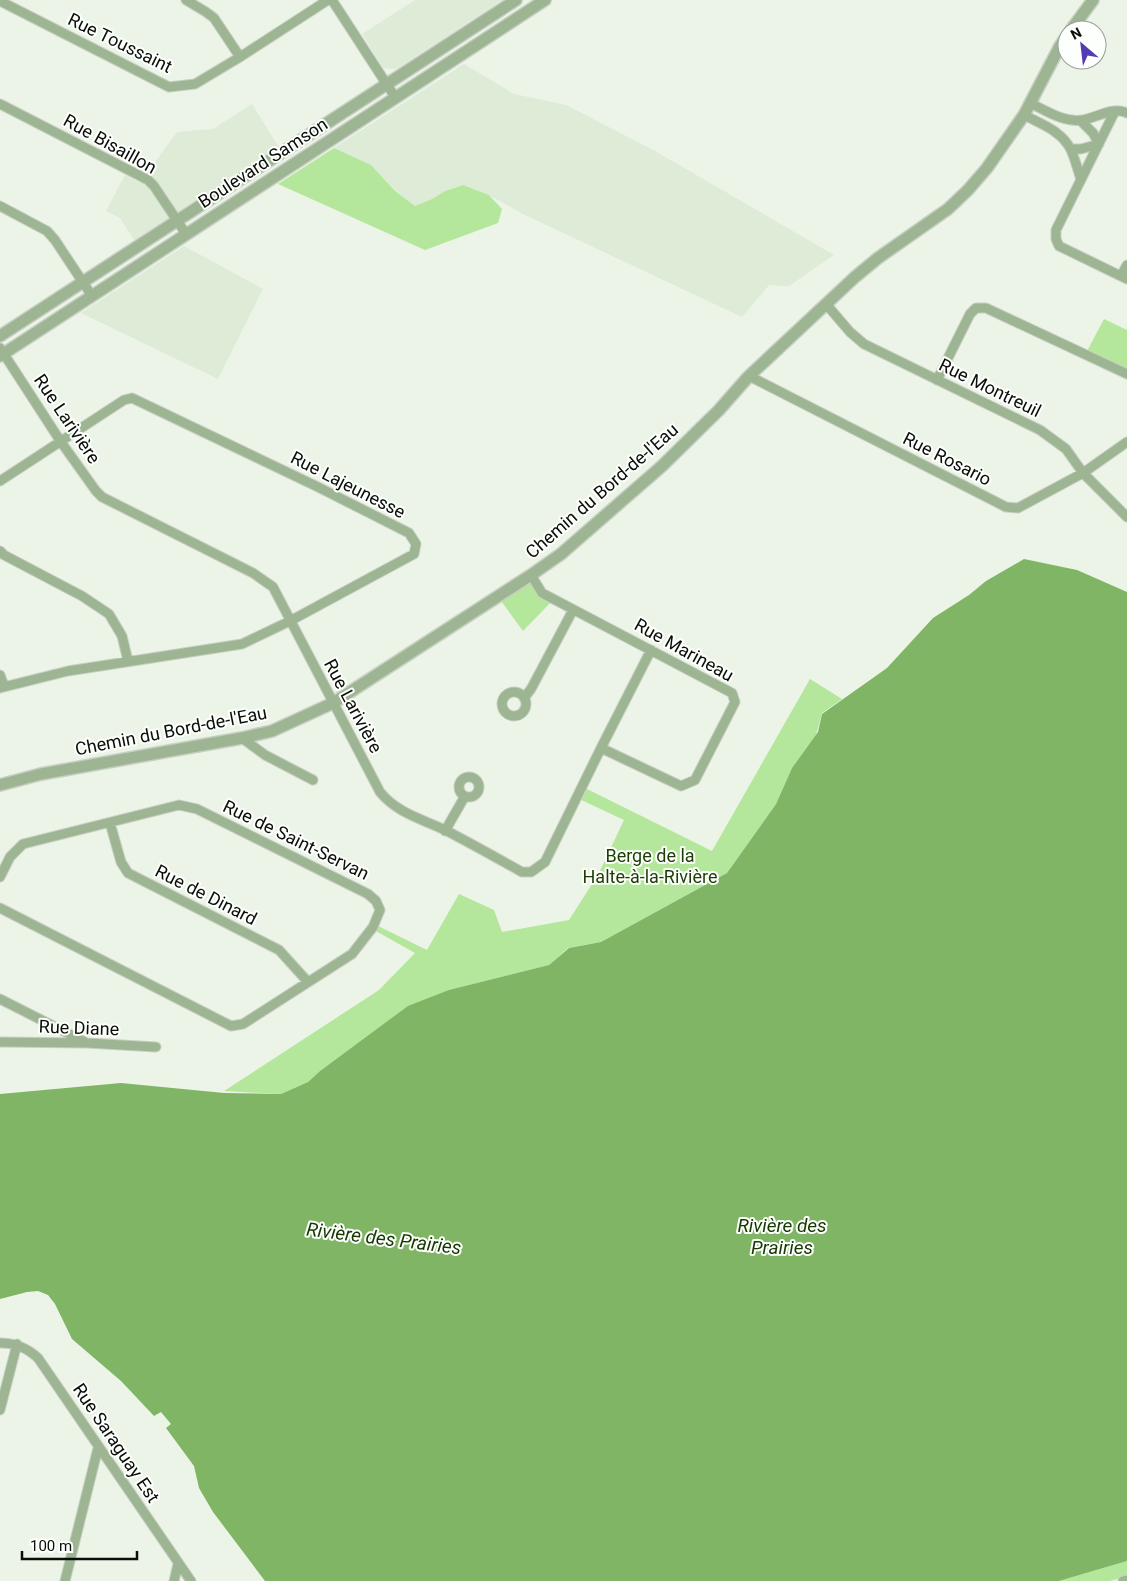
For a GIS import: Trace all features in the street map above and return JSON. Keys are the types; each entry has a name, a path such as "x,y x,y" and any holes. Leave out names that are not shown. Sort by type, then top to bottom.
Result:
{"street":[{"path":"186,0 214,18 240,58"},
{"name":"Rue Toussaint","path":"0,1 16,4 169,87 195,84 240,58 328,0"},
{"path":"332,0 395,97"},
{"name":"Boulevard Samson","path":"0,336 516,0"},
{"name":"Boulevard Samson","path":"1,352 92,296 545,0"},
{"path":"1078,20 1093,0"},
{"name":"Chemin du Bord-de-l'Eau","path":"0,785 40,774 242,738 272,730 333,703 531,575 566,550 662,466 719,410 750,376 878,258 955,203 987,168 1024,115 1057,52"},
{"path":"1030,103 1061,118 1081,121 1115,111 1122,111 1127,114"},
{"name":"Rue Bisaillon","path":"0,104 146,179 154,186 186,234"},
{"path":"1115,111 1056,230 1056,239 1059,246 1124,278 1127,265"},
{"path":"1024,115 1062,137 1070,149 1081,180"},
{"path":"1081,121 1093,133 1099,144"},
{"path":"1070,149 1081,149 1099,144"},
{"path":"0,206 47,231 92,296"},
{"name":"Rue Montreuil","path":"826,304 850,332 864,344 1040,430 1066,449 1083,473 1127,517"},
{"path":"936,380 970,314 976,308 986,308 1127,374"},
{"name":"Rue Larivière","path":"1,352 90,484 102,497 253,573 273,587 380,792 387,800 396,808 445,831 522,872 531,872 545,862 651,650"},
{"name":"Rue Rosario","path":"750,376 1006,507 1018,508 1083,473 1127,442"},
{"name":"Rue Lajeunesse","path":"0,481 124,400 139,399 409,534 416,544 414,554 290,621 242,644 68,671 2,687"},
{"path":"0,551 4,555 82,596 109,614 122,636 128,661"},
{"name":"Rue Marineau","path":"531,575 542,593 732,693 735,702 695,780 681,786 601,748"},
{"path":"524,698 531,690 573,610"},
{"path":"0,675 2,687"},
{"path":"242,738 265,755 314,780"},
{"path":"445,831 465,796"},
{"name":"Rue de Saint-Servan","path":"0,877 10,857 23,844 179,805 196,809 368,894 376,901 380,910 372,927 352,954 243,1024 231,1026 0,908"},
{"name":"Rue de Dinard","path":"110,823 121,862 128,873 279,950 308,982"},
{"path":"0,999 87,1043"},
{"name":"Rue Diane","path":"0,1042 87,1043 156,1047"},
{"path":"0,1343 17,1344 0,1410"},
{"name":"Rue Saraguay Est","path":"17,1344 32,1352 38,1358 190,1581"},
{"path":"65,1581 98,1448"},
{"path":"174,1581 178,1564"},
{"path":"1123,1581 1127,1580"}],"shaded area":[{"path":"415,0 502,0 396,69 383,68 362,34"},
{"path":"464,64 514,94 566,105 655,151 834,255 789,286 769,285 742,317 523,214 489,195 463,185 445,191 415,206 395,191 371,165 334,148"},
{"path":"252,104 278,146 134,240 120,218 106,211 125,175 140,183 177,132 213,129"},
{"path":"184,246 263,289 218,379 81,313"}],"green space":[{"path":"334,148 371,165 395,191 415,206 445,191 463,185 489,195 502,209 498,223 425,250 278,184"},
{"path":"1104,319 1127,330 1127,374 1085,355"},
{"path":"531,575 554,599 523,631 499,598"},
{"name":"Berge de la Halte-à-la-Rivière","path":"810,679 842,699 822,713 816,735 792,768 776,804 727,873 601,942 568,948 549,965 450,990 354,1046 308,1082 281,1094 224,1091 379,990 415,953 374,930 378,926 427,950 459,894 494,910 502,932 569,920 599,873 624,820 577,798 583,787 712,851"},
{"path":"1127,1561 1127,1576 1125,1577 1110,1581 1059,1581"}],"water":[{"name":"Rivière des Prairies","path":"1024,559 1077,570 1127,592 1127,1561 1059,1581 265,1581 213,1512 199,1488 194,1466 166,1428 171,1424 161,1412 154,1416 121,1381 72,1339 55,1304 48,1295 38,1291 0,1299 0,1094 121,1083 224,1093 281,1094 308,1082 408,1006 449,990 549,965 569,948 601,942 727,873 776,804 792,768 818,732 822,714 887,668 933,618 969,595 986,581"}]}
